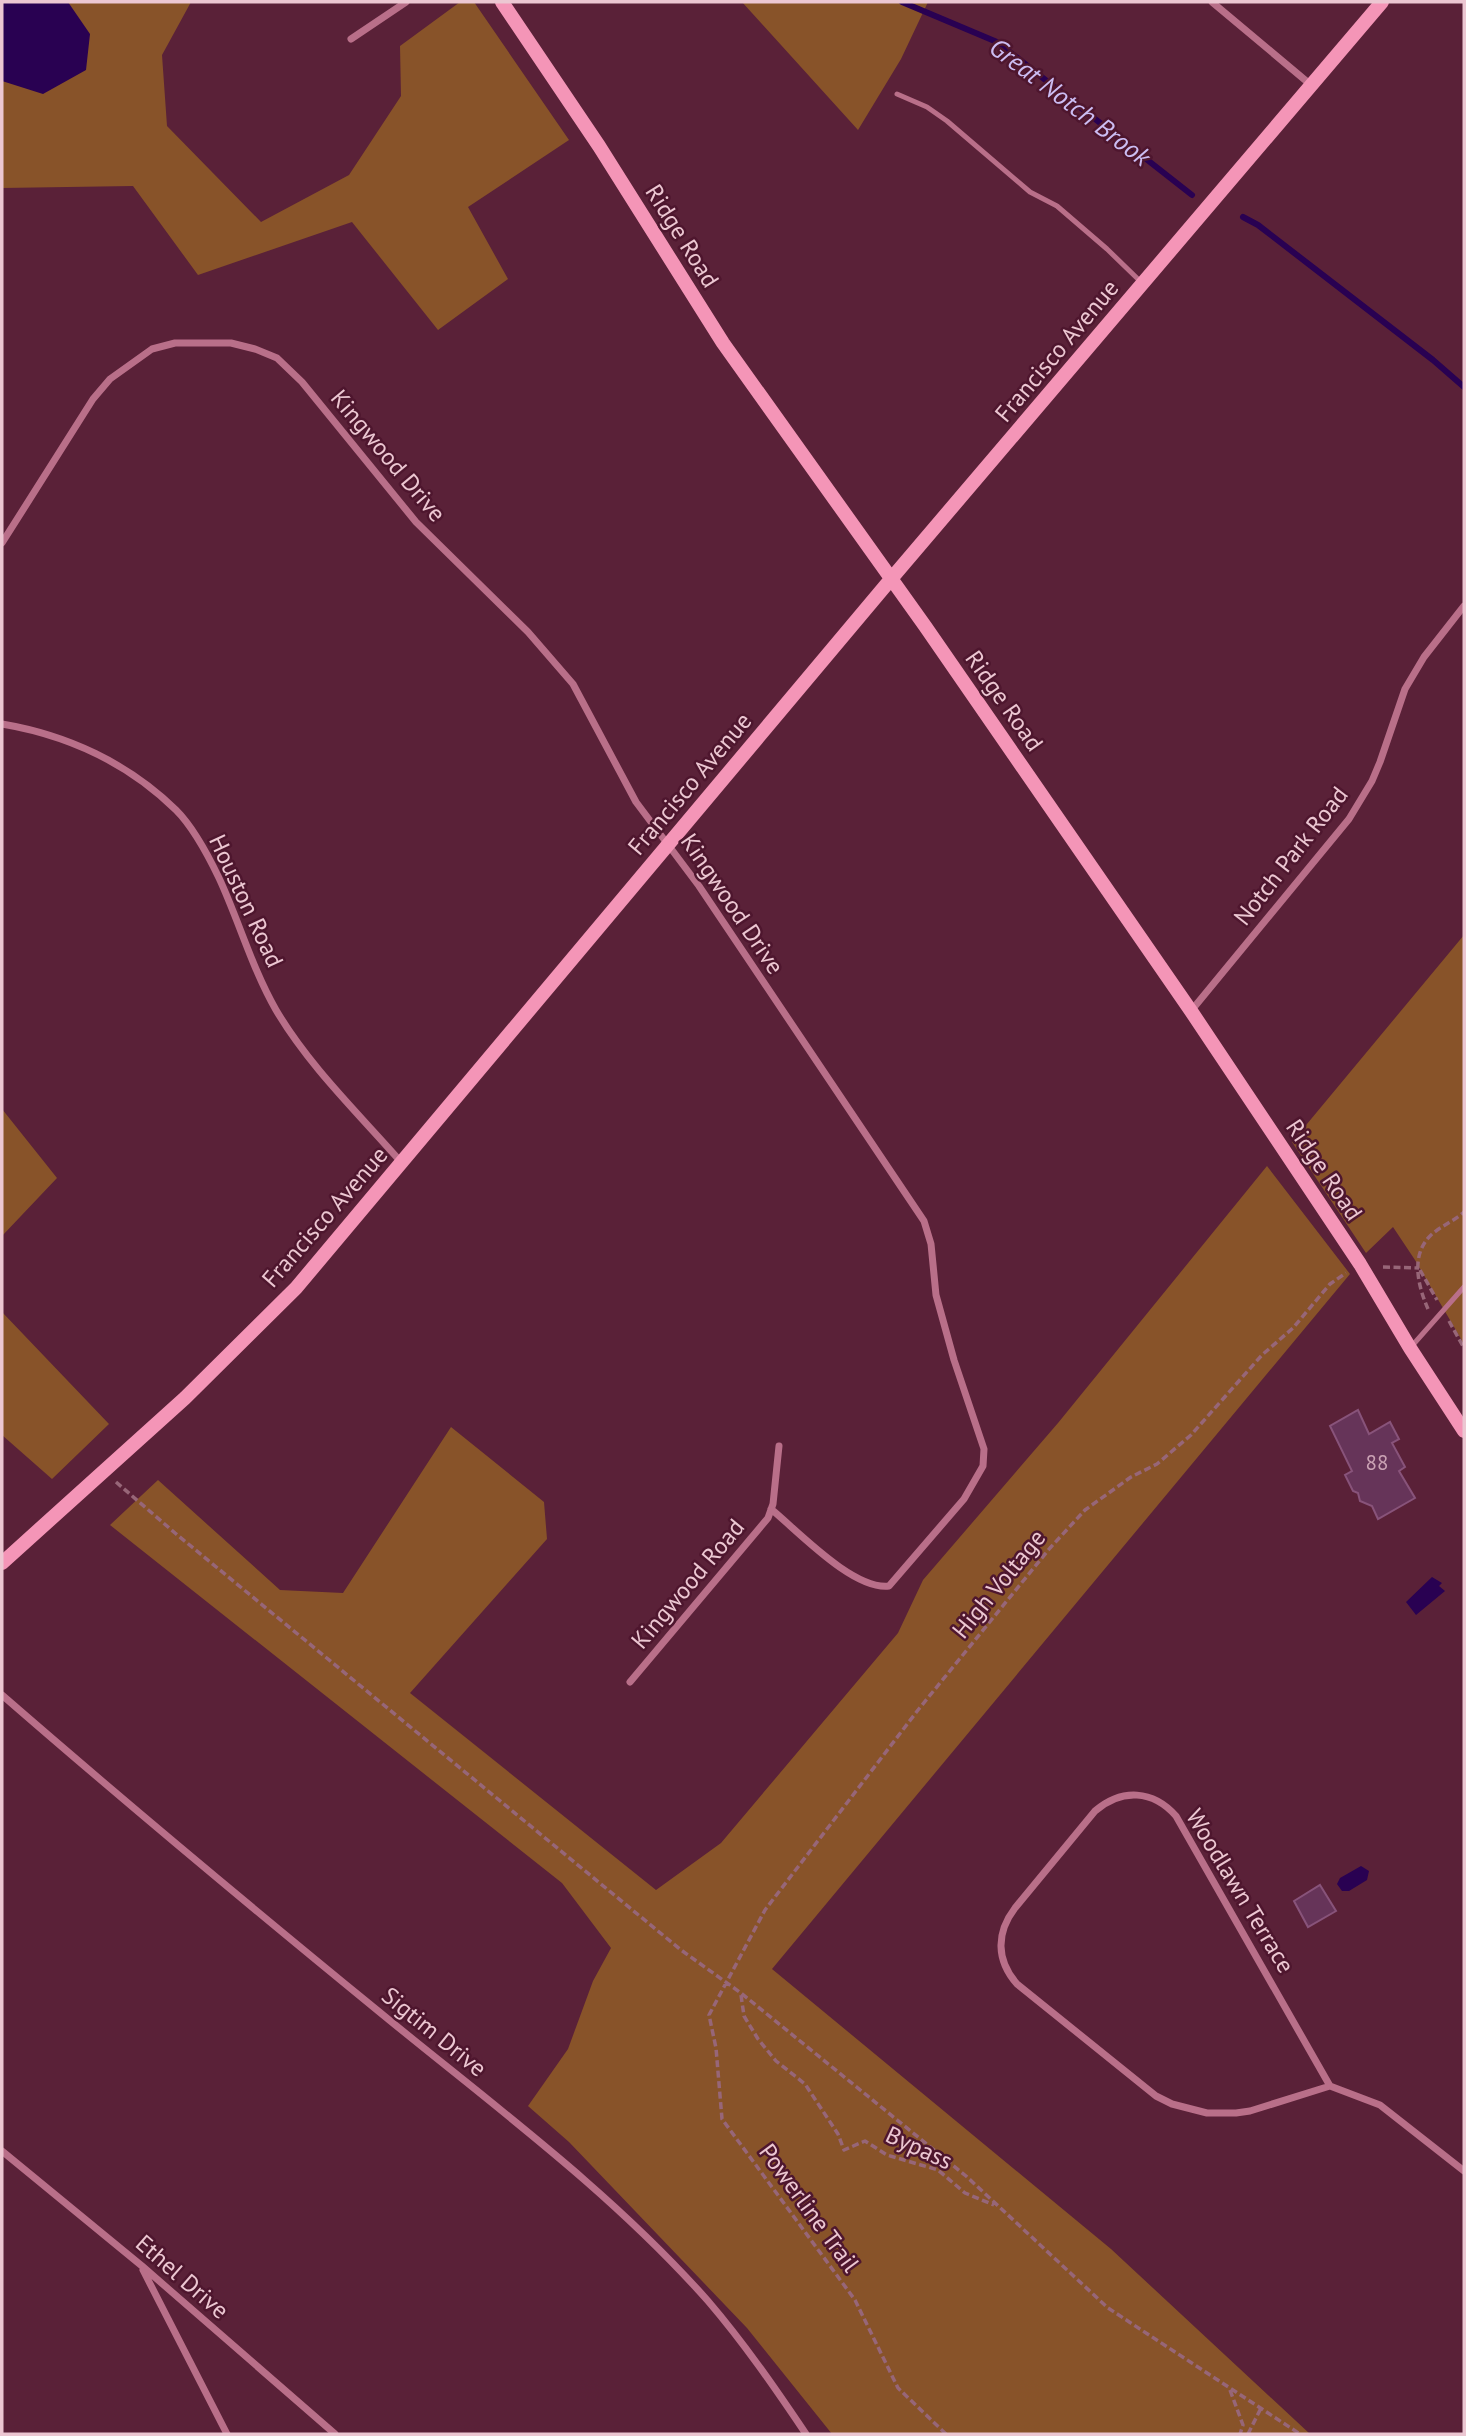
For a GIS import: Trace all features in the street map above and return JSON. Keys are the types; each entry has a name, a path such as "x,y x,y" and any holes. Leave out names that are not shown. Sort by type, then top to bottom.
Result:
{"main road":[{"name":"Ridge Road","path":"502,2 598,146 723,343 891,579 1191,1011 1360,1264 1464,1431"},
{"name":"Francisco Avenue","path":"2,1563 185,1398 296,1288 891,579 1382,2"}],"street":[{"path":"351,39 406,2"},
{"path":"1212,2 1311,85"},
{"name":"Kingwood Drive","path":"2,543 93,399 110,379 152,349 174,343 231,343 277,358 302,382 416,522 520,623 573,684 636,802 699,886 924,1221 931,1244 936,1295 954,1360 984,1449 983,1466 964,1499 890,1586 878,1588 848,1574 771,1509"},
{"name":"Notch Park Road","path":"1191,1011 1349,819 1372,781 1405,689 1424,657 1464,606"},
{"name":"Houston Road","path":"2,724 86,747 123,768 178,812 200,843 219,878 257,973 276,1010 325,1075 402,1163"},
{"path":"771,1509 779,1446"},
{"name":"Kingwood Road","path":"631,1682 768,1518 771,1509"},
{"name":"Sigtim Drive","path":"2,1695 108,1787 524,2130 618,2211 706,2299 734,2332 806,2434"},
{"name":"Woodlawn Terrace","path":"1126,1794 1138,1794 1160,1801 1176,1816 1330,2086 1236,2113 1214,2114 1189,2110 1156,2096 1010,1976 1001,1956 1000,1945 1009,1916 1104,1803 1126,1794"},
{"path":"1330,2086 1380,2105 1464,2171"},
{"name":"Ethel Drive","path":"2,2151 142,2266 335,2434"},
{"path":"142,2266 227,2434"}],"lane":[{"path":"897,94 927,107 947,121 1030,192 1057,206 1143,284"},
{"path":"1410,1348 1464,1287"}],"path":[{"path":"1434,1322 1419,1288 1420,1251 1429,1236 1464,1212"},
{"path":"1360,1264 1419,1268"},
{"name":"High Voltage","path":"727,1983 765,1910 918,1710 1050,1548 1085,1510 1131,1477 1157,1464 1191,1435 1262,1355 1293,1328 1330,1284 1360,1264"},
{"path":"104,1471 185,1542 659,1933 741,1993 965,2176 1108,2308 1300,2434"},
{"name":"Powerline Trail","path":"727,1983 709,2015 716,2048 722,2119 855,2300 898,2388 946,2434"},
{"name":"Bypass","path":"741,1993 744,2015 758,2039 776,2061 805,2084 838,2134 844,2150 865,2141 887,2155 938,2171 965,2193 999,2207"},
{"path":"1229,2388 1243,2425 1240,2434"},
{"path":"1248,2434 1261,2408"}],"shaded area":[{"path":"2,2 191,2 162,55 167,126 261,222 349,175 401,96 400,46 460,2 474,2 569,140 468,207 508,279 438,330 352,222 198,275 133,186 2,188"},
{"path":"2,2 68,2 90,34 86,70 43,94 2,81"},
{"path":"742,2 928,2 901,59 858,130"},
{"path":"1464,935 1464,1344 1393,1227 1366,1253 1292,1142"},
{"path":"2,1109 57,1178 2,1236"},
{"path":"1267,1166 1350,1274 772,1969 1111,2249 1310,2434 832,2434 747,2328 569,2142 528,2106 568,2049 593,1981 611,1948 562,1883 110,1525 158,1480 280,1590 343,1593 451,1427 544,1502 547,1539 410,1693 656,1890 721,1843 898,1633 923,1580 1058,1423"},
{"path":"2,1312 109,1424 52,1479 2,1435"},
{"path":"1432,1577 1442,1583 1439,1586 1445,1591 1416,1615 1406,1602"},
{"path":"1361,1866 1369,1871 1367,1880 1349,1891 1342,1891 1337,1884 1340,1878"}],"building":[{"path":"1358,1410 1369,1434 1390,1422 1399,1439 1392,1443 1405,1467 1399,1471 1415,1498 1378,1519 1372,1506 1360,1501 1358,1493 1353,1491 1345,1475 1352,1471 1330,1426"},
{"path":"1320,1885 1336,1911 1308,1927 1294,1901"}],"waterway":[{"name":"Great Notch Brook","path":"902,2 997,42 1192,195"},
{"name":"Great Notch Brook","path":"1243,217 1258,225 1464,387"}]}
